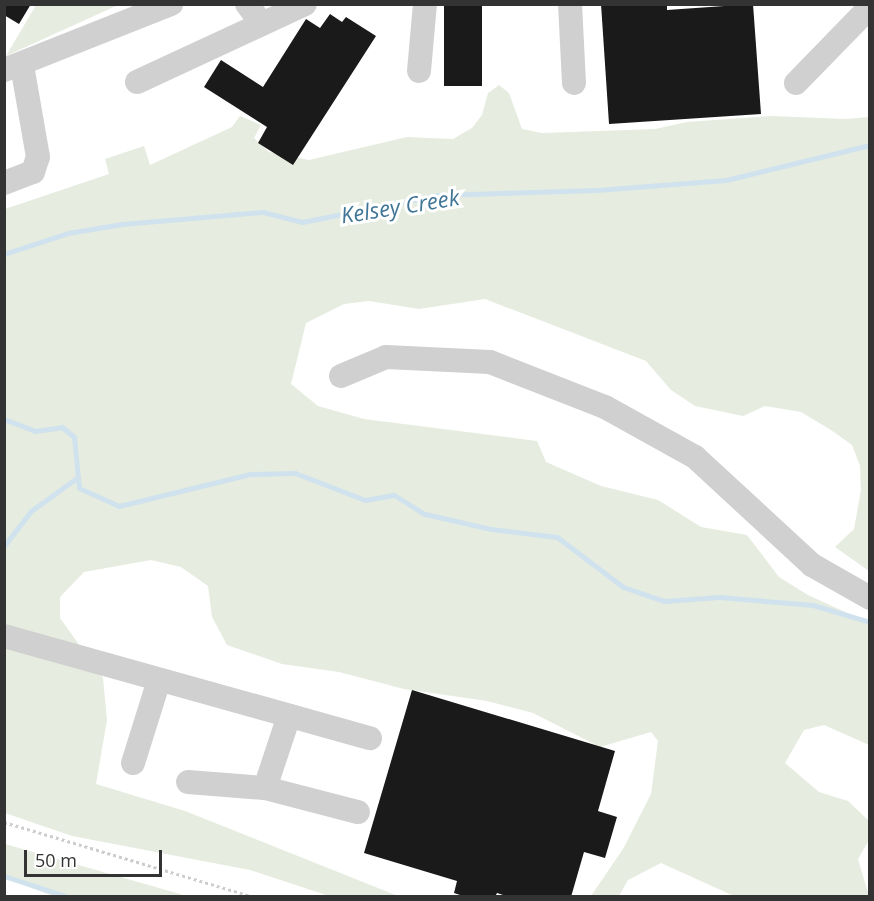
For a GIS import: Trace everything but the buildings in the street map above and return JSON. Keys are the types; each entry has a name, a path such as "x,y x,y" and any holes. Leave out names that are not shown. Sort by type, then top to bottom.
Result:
{"street":[{"path":"247,4 262,24"},
{"path":"137,82 305,4"},
{"path":"419,71 425,4"},
{"path":"570,4 574,83"},
{"path":"796,83 870,7"},
{"path":"4,183 33,171 38,157 13,68 161,8"},
{"path":"341,376 386,357 490,362 605,406 695,457 812,565 870,598"},
{"path":"4,636 370,738"},
{"path":"134,763 159,680"},
{"path":"266,788 289,716"},
{"path":"188,782 266,788 358,812"}],"path":[{"path":"4,822 251,897"}],"shaded area":[{"path":"36,5 118,5 6,56"},
{"path":"499,85 509,93 522,129 542,133 655,129 687,122 771,116 846,119 869,117 869,571 835,547 854,529 861,490 860,466 852,445 831,430 801,412 765,406 743,416 695,406 671,390 646,361 485,299 419,309 369,301 344,304 306,323 291,384 318,406 364,419 537,441 546,462 601,486 658,500 701,527 747,535 779,577 808,595 869,623 869,745 824,725 804,730 785,763 819,792 848,801 869,821 869,840 858,859 869,896 734,896 661,863 628,880 619,896 591,896 623,849 651,794 658,741 651,732 600,747 533,713 487,701 404,689 339,672 282,664 227,645 212,617 208,586 181,567 151,560 84,572 60,597 60,618 103,678 107,720 96,784 185,811 398,896 329,896 250,870 72,836 5,813 5,209 109,174 105,159 144,146 150,165 232,127 240,116 261,125 254,138 269,152 309,160 407,137 453,139 472,128 482,115 488,93"},
{"path":"4,844 187,896 53,896 5,878"}],"waterway":[{"name":"Kelsey Creek","path":"4,254 68,233 122,224 263,212 302,222 438,195 597,190 726,180 870,145"},
{"path":"4,419 35,431 62,427 74,437 79,488 119,506 250,474 295,473 365,500 394,495 425,514 491,529 557,537 623,587 664,601 719,597 813,605 870,622"},
{"path":"4,546 31,511 78,477"},
{"path":"4,876 65,896"}]}
